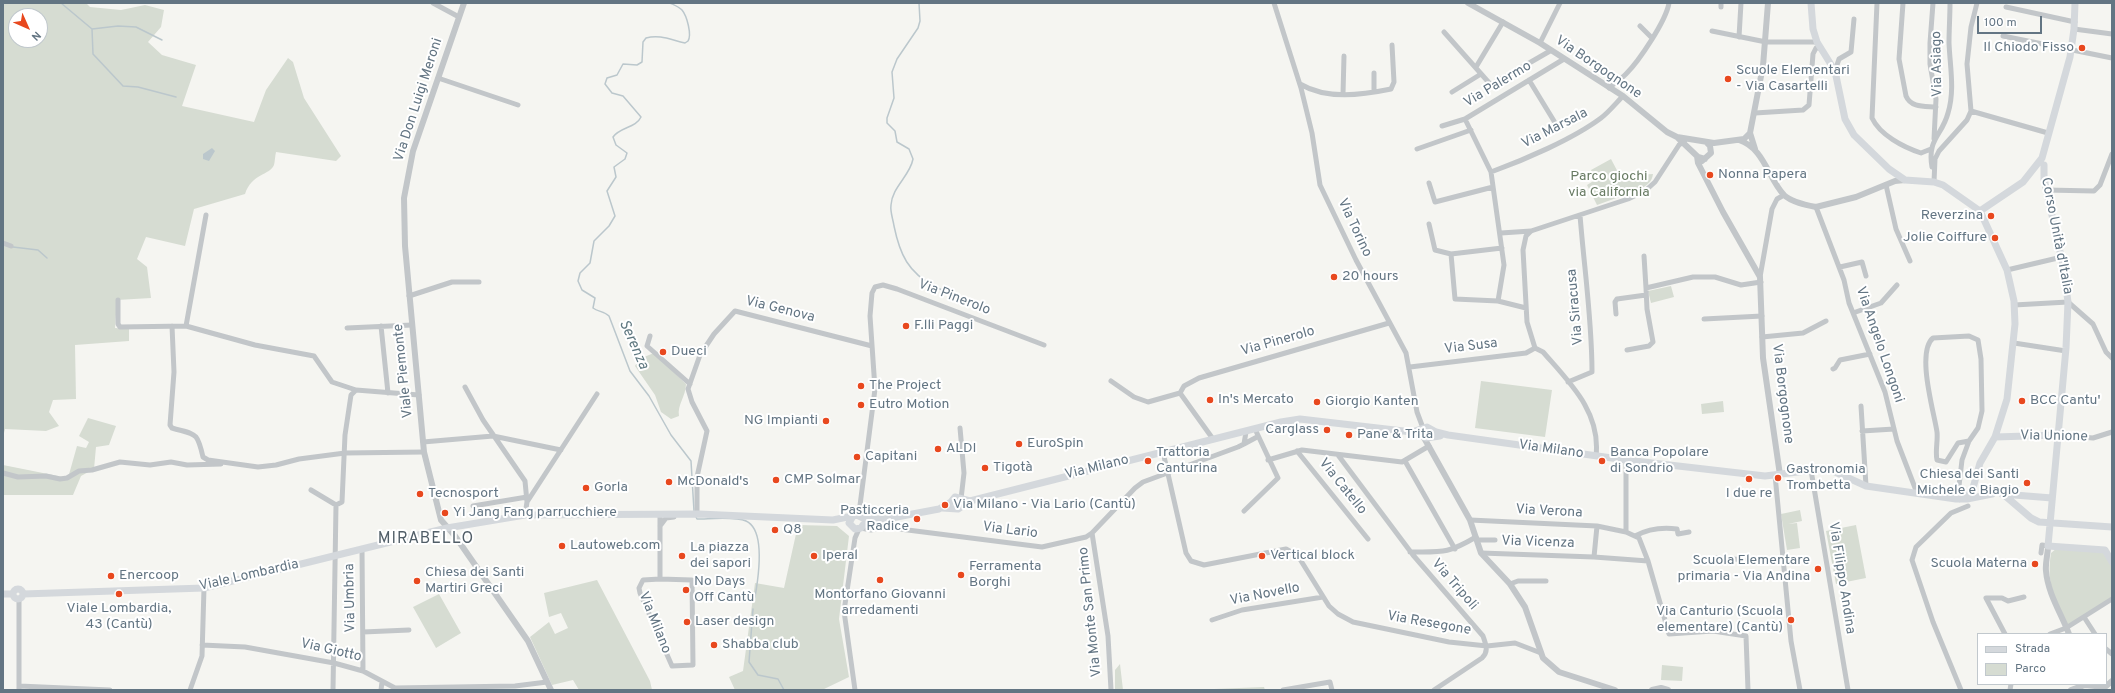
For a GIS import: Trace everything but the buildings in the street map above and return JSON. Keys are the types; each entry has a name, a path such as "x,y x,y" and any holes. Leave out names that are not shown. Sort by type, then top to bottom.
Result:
{"main road":[{"path":"1811,3 1813,29 1819,45 1835,71 1845,119 1849,127 1864,146 1897,178 1905,180 1934,179 1980,211 2007,270 2014,305 2014,344 2007,399 1995,437 1980,463 1972,488 1962,498"},
{"path":"1980,211 2023,182 2043,161 2048,133 2071,51 2075,3"},
{"name":"Corso Unità d'Italia","path":"2043,161 2046,190 2062,258 2068,302 2066,351 2050,523 2045,545"},
{"name":"Via Milano","path":"447,528 525,515 698,514 858,522 894,519 939,509 958,500 970,501 1281,422 1304,419 1448,435 1626,460 1777,475 1811,470 1833,471 1866,486 1962,498 1992,494"},
{"name":"Via Unione","path":"1995,437 2058,435"},
{"path":"1972,488 1978,494 2002,494 2052,498"},
{"path":"2002,494 2031,518 2039,522 2112,527"},
{"name":"Viale Lombardia","path":"3,594 13,594 18,589 21,596 204,588 447,528"},
{"path":"2045,545 2108,551 2112,562"}],"street":[{"path":"433,3 459,17"},
{"name":"Via Don Luigi Meroni","path":"404,207 413,151 464,3"},
{"name":"Via Torino","path":"1274,3 1300,86 1312,133 1320,185 1356,260 1404,350 1410,367 1419,416 1426,433"},
{"name":"Via Borgognone","path":"1468,3 1540,43 1550,51 1622,96 1667,132 1689,146 1697,155 1699,166 1760,280 1763,358 1777,475"},
{"path":"1540,43 1560,3"},
{"path":"1609,88 1626,74 1652,38 1667,14 1669,3"},
{"path":"1738,37 1741,3"},
{"path":"1739,140 1746,138 1750,133 1756,113 1766,42 1768,3"},
{"path":"1877,3 1872,118 1882,130 1910,149 1921,153 1931,149 1934,179"},
{"path":"1903,3 1899,60 1906,96 1908,101 1914,105 1936,107"},
{"path":"1933,3 1930,64 1936,107 1934,140"},
{"name":"Via Asiago","path":"1931,149 1934,140 1946,119 1952,98 1949,42 1950,3"},
{"path":"1934,179 1935,159 1939,151 1967,120 1971,111 1967,79 1967,57 1977,3"},
{"path":"2006,7 2074,26 2112,34"},
{"path":"1835,71 1839,59 1851,52 1854,19"},
{"path":"1476,67 1503,22"},
{"path":"1640,26 1652,38"},
{"path":"1712,31 1766,42 1819,45"},
{"path":"1444,32 1491,85 1550,51"},
{"path":"2003,36 2071,51 2112,58"},
{"path":"1300,86 1316,91 1343,94 1374,92 1391,89 1394,82 1392,45"},
{"path":"1756,113 1803,110 1807,108 1809,105 1813,54 1819,45"},
{"path":"1343,94 1344,56"},
{"name":"Via Palermo","path":"1442,126 1465,119 1564,59"},
{"path":"1374,73 1374,92"},
{"path":"1452,92 1481,74"},
{"path":"438,78 518,105"},
{"path":"1529,80 1554,121"},
{"name":"Via Marsala","path":"1491,172 1512,164 1586,128 1602,117 1622,96"},
{"path":"1971,111 2048,133"},
{"path":"1465,119 1491,172 1501,233 1504,265 1498,301"},
{"name":"Via Palermo","path":"1417,149 1471,130"},
{"path":"1750,133 1756,151 1784,195 1792,200 1816,207 1856,197 1886,185 1897,178"},
{"path":"1739,140 1749,145 1756,151"},
{"name":"Via Borgognone","path":"1681,142 1704,143 1739,140"},
{"path":"1501,233 1531,231 1628,199 1645,191 1655,182 1681,142"},
{"path":"1699,166 1709,156 1715,147 1724,142"},
{"path":"1705,159 1697,155 1697,146 1704,143 1710,146 1712,151"},
{"path":"2046,190 2094,191 2100,185 2112,154"},
{"path":"1429,183 1435,202 1493,187"},
{"path":"1886,185 1896,229 1910,261"},
{"path":"1646,288 1693,276 1715,277 1741,285 1760,280 1772,209 1777,199 1784,195"},
{"name":"Viale Piemonte","path":"404,207 409,296 424,452 441,520 455,536 528,641 551,690"},
{"name":"Via Angelo Longoni","path":"1816,207 1840,268 1849,303 1885,392 1894,429 1917,493"},
{"path":"186,326 206,215"},
{"name":"Via Siracusa","path":"1568,382 1592,372 1592,328 1585,281 1580,215"},
{"path":"1429,224 1435,250 1451,254 1502,248"},
{"path":"1531,231 1526,236 1523,250 1527,322 1535,348 1543,352 1568,382 1586,407 1595,424 1598,443 1596,456"},
{"path":"3,242 10,246"},
{"path":"1451,254 1455,299 1498,301 1526,308"},
{"path":"1627,350 1649,346 1653,342 1646,294 1644,256"},
{"path":"2007,270 2062,258"},
{"path":"1840,268 1862,262 1866,276"},
{"path":"409,296 452,282 479,282"},
{"path":"1853,313 1881,303 1897,285"},
{"name":"Via Pinerolo","path":"872,346 872,293 875,287 889,286 1044,345"},
{"path":"1616,314 1615,302 1617,299 1646,294"},
{"path":"118,300 118,324 120,327 186,326 255,345 314,356 332,382 356,390 419,395"},
{"path":"2014,305 2068,302 2093,324 2106,352 2112,358"},
{"name":"Via Genova","path":"698,514 697,477 707,431 692,402 688,389 700,355 714,334 735,311 872,346"},
{"path":"1704,319 1762,316"},
{"path":"1762,337 1803,333 1826,321"},
{"name":"Via Pinerolo","path":"1111,381 1134,397 1148,402 1180,393 1184,386 1199,378 1389,322"},
{"path":"348,328 412,325"},
{"path":"172,326 174,372 170,425 172,428 195,435 199,439 203,457 208,460 226,464"},
{"path":"381,326 388,393"},
{"path":"650,336 647,346 690,384"},
{"path":"1962,498 1960,468 1969,441 1978,428 1982,411 1981,359 1978,340 1969,336 1933,338 1927,346 1926,363 1937,434 1937,460 1946,462 1958,443 1969,441"},
{"path":"2014,344 2066,351"},
{"path":"855,690 844,611 858,522 875,389 872,346"},
{"name":"Via Susa","path":"1410,367 1526,353 1535,348"},
{"path":"1833,369 1840,360 1870,354"},
{"path":"465,387 493,436 525,481 527,500 525,515"},
{"path":"336,505 342,502 348,409 351,395 356,390"},
{"path":"1180,393 1213,440"},
{"path":"473,506 527,500 597,394"},
{"path":"1861,406 1866,486"},
{"path":"958,500 964,473 960,428"},
{"path":"1244,511 1278,479 1277,473 1268,460 1257,437 1255,429"},
{"path":"1862,431 1894,429"},
{"path":"1244,444 1246,432"},
{"name":"Via Unione","path":"2058,435 2092,438 2112,432"},
{"path":"1426,433 1429,446 1470,520 1481,553 1510,584 1525,606 1540,654 1548,664 1559,672 1615,690"},
{"path":"423,442 493,436 561,450"},
{"name":"Via Lario","path":"858,522 884,527 1042,547 1086,537 1092,533 1138,485 1168,472 1244,444 1257,437"},
{"path":"1268,460 1297,451 1405,461 1429,446"},
{"name":"Via Catello","path":"1297,451 1368,539"},
{"path":"3,473 18,477 46,476 60,479 67,478 79,471 92,470 120,462 150,465 171,462 187,465 226,464 258,467 276,465 299,459 345,453 424,452"},
{"path":"1163,452 1168,472"},
{"name":"Via Tripoli","path":"1338,454 1410,552 1483,636 1487,646"},
{"path":"1626,460 1626,532"},
{"path":"1405,461 1455,549"},
{"name":"Via Filippo Andina","path":"1811,470 1848,690"},
{"name":"Via Resegone","path":"1168,472 1186,553 1191,561 1204,565 1286,549 1298,556 1322,597 1333,610 1353,622 1449,642 1487,646 1515,644 1540,654"},
{"path":"1777,475 1782,562 1791,641 1800,690"},
{"path":"311,490 336,505"},
{"path":"334,690 334,555 336,505"},
{"path":"1961,690 1933,622 1912,560 1913,553 1921,542 1951,513 1968,506"},
{"name":"Via Milano","path":"660,514 660,579"},
{"name":"Via Milano","path":"660,527 666,518 682,517 688,514"},
{"name":"Via Verona","path":"1470,520 1597,526 1626,532 1635,536"},
{"path":"1594,557 1597,526"},
{"path":"1688,532 1678,534 1677,529 1668,528 1646,530 1635,536 1639,538 1648,561 1669,634 1713,631 1746,636 1748,690"},
{"name":"Via Monte San Primo","path":"1092,533 1108,636 1111,690"},
{"path":"1410,552 1437,553 1455,549 1477,539 1496,540"},
{"path":"2041,553 2045,545"},
{"path":"2045,545 2046,570 2050,591 2068,631"},
{"name":"Via Umbria","path":"362,548 363,671"},
{"name":"Via Vicenza","path":"1481,553 1594,557 1648,561"},
{"path":"1716,558 1782,562"},
{"name":"Via Milano","path":"660,579 692,580 693,665 672,666 640,593 639,588 643,580 660,579"},
{"path":"1510,584 1518,581 1546,581"},
{"path":"190,690 202,656 204,588"},
{"path":"21,596 19,688 110,690"},
{"name":"Via Novello","path":"1212,620 1242,610 1322,597"},
{"path":"2004,633 1986,598 2002,598 2008,601 2024,597"},
{"path":"2056,633 2068,631 2084,617 2112,599"},
{"path":"2084,617 2094,633"},
{"path":"363,632 408,630"},
{"name":"Via Giotto","path":"202,645 245,647 334,663 363,671 395,688 516,686 547,682"},
{"path":"1434,690 1485,655 1487,646"},
{"path":"2090,685 2106,688 2112,681"},
{"path":"381,690 382,682"},
{"path":"1283,690 1330,682 1332,690"},
{"path":"2071,690 2083,685"},
{"path":"1657,689 1668,690"}],"green space":[{"path":"3,3 86,3 90,7 121,10 145,5 164,10 161,27 148,42 162,55 196,65 182,106 254,122 266,90 288,58 293,62 304,98 341,156 336,161 276,152 272,169 256,178 248,187 245,194 194,209 185,246 146,237 137,259 147,267 151,298 117,300 115,328 129,329 129,341 75,345 76,399 53,400 49,412 59,426 46,431 5,429 3,437"},
{"name":"Parco giochi via California","path":"1611,159 1620,176 1653,174 1652,179 1641,189 1597,205 1587,185 1595,180 1591,170"},
{"path":"1671,286 1674,297 1651,303 1648,291"},
{"path":"654,353 686,384 685,393 679,408 679,416 671,419 661,412 655,395 635,366 639,359"},
{"path":"1481,381 1552,390 1545,437 1475,428"},
{"path":"1723,401 1724,412 1702,414 1701,404"},
{"path":"88,418 116,426 109,445 96,447 94,469 81,476 73,495 3,495 3,465 68,478 77,446 86,448 89,442 79,436"},
{"path":"1800,510 1802,521 1788,524 1797,523 1800,548 1787,550 1781,514"},
{"path":"798,525 837,526 849,536 839,619 849,677 822,690 735,690 729,677 743,671 755,583 784,588"},
{"path":"1856,525 1866,578 1836,584 1826,531"},
{"path":"2057,548 2103,552 2112,566 2112,598 2066,627 2052,591 2050,574 2051,553"},
{"path":"597,580 650,681 652,690 579,690 573,680 552,685 530,637 549,622 555,634 568,628 561,613 549,617 544,593"},
{"path":"439,594 461,633 436,648 413,607"},
{"path":"1120,664 1123,690 1115,690 1115,670"},
{"path":"1662,665 1683,667 1682,681 1661,680"},
{"path":"1264,687 1265,690 1189,690"}],"shaded area":[{"path":"212,148 215,151 209,161 203,159 203,154"}],"waterway":[{"path":"61,3 92,29 118,26 136,27 162,40"},
{"name":"Serenza","path":"670,3 682,10 684,13 689,30 688,41 685,43 661,37 646,38 643,42 642,62 637,65 623,64 617,75 607,78 605,84 612,93 623,96 641,117 639,121 620,131 613,137 616,145 627,153 625,159 614,167 616,177 607,191 615,216 609,226 594,241 590,263 580,273 578,281 582,290 595,298 593,308 609,316 630,371 649,396 671,435 691,461 694,511"},
{"path":"919,3 920,21 918,28 897,59 892,72 894,98 887,118 887,123 895,131 897,142 909,149 913,159 908,171 894,193 891,208 892,216 896,236 902,254 912,269 935,287 971,302 980,311"},
{"path":"92,29 93,54 123,86 138,87 176,97"},
{"path":"13,247 38,250 47,258"},
{"name":"Serenza","path":"696,517 697,519 741,519 752,526 756,534 759,556 758,579 755,597"},
{"name":"Serenza","path":"753,609 749,662 758,675 778,679 784,690"}],"place":[{"name":"Il Chiodo Fisso","path":"2082,48"},
{"name":"Scuole Elementari - Via Casartelli","path":"1728,79"},
{"name":"Nonna Papera","path":"1710,175"},
{"name":"Reverzina","path":"1991,216"},
{"name":"Jolie Coiffure","path":"1995,238"},
{"name":"20 hours","path":"1334,277"},
{"name":"F.lli Paggi","path":"906,326"},
{"name":"Dueci","path":"663,352"},
{"name":"The Project","path":"861,386"},
{"name":"In's Mercato","path":"1210,400"},
{"name":"BCC Cantu'","path":"2022,401"},
{"name":"Giorgio Kanten","path":"1317,402"},
{"name":"Eutro Motion","path":"861,405"},
{"name":"NG Impianti","path":"826,421"},
{"name":"Carglass","path":"1327,430"},
{"name":"Pane & Trita","path":"1349,435"},
{"name":"EuroSpin","path":"1019,444"},
{"name":"ALDI","path":"938,449"},
{"name":"Capitani","path":"857,457"},
{"name":"Trattoria Canturina","path":"1148,461"},
{"name":"Banca Popolare di Sondrio","path":"1602,461"},
{"name":"Tigotà","path":"985,468"},
{"name":"Gastronomia Trombetta","path":"1778,478"},
{"name":"I due re","path":"1749,479"},
{"name":"CMP Solmar","path":"776,480"},
{"name":"McDonald's","path":"669,482"},
{"name":"Chiesa dei Santi Michele e Biagio","path":"2027,483"},
{"name":"Gorla","path":"586,488"},
{"name":"Tecnosport","path":"420,494"},
{"name":"Via Milano - Via Lario (Cantù)","path":"945,505"},
{"name":"Yi Jang Fang parrucchiere","path":"445,513"},
{"name":"Pasticceria Radice","path":"917,519"},
{"name":"Q8","path":"775,530"},
{"name":"Lautoweb.com","path":"562,546"},
{"name":"La piazza dei sapori","path":"682,556"},
{"name":"Iperal","path":"814,556"},
{"name":"Vertical block","path":"1262,556"},
{"name":"Scuola Materna","path":"2035,564"},
{"name":"Scuola Elementare primaria - Via Andina","path":"1818,569"},
{"name":"Ferramenta Borghi","path":"961,575"},
{"name":"Enercoop","path":"111,576"},
{"name":"Montorfano Giovanni arredamenti","path":"880,580"},
{"name":"Chiesa dei Santi Martiri Greci","path":"417,581"},
{"name":"No Days Off Cantù","path":"686,590"},
{"name":"Viale Lombardia, 43 (Cantù)","path":"119,594"},
{"name":"Via Canturio (Scuola elementare) (Cantù)","path":"1791,620"},
{"name":"Laser design","path":"687,622"},
{"name":"Shabba club","path":"714,645"}],"district":[{"name":"MIRABELLO","path":"426,540"}]}
